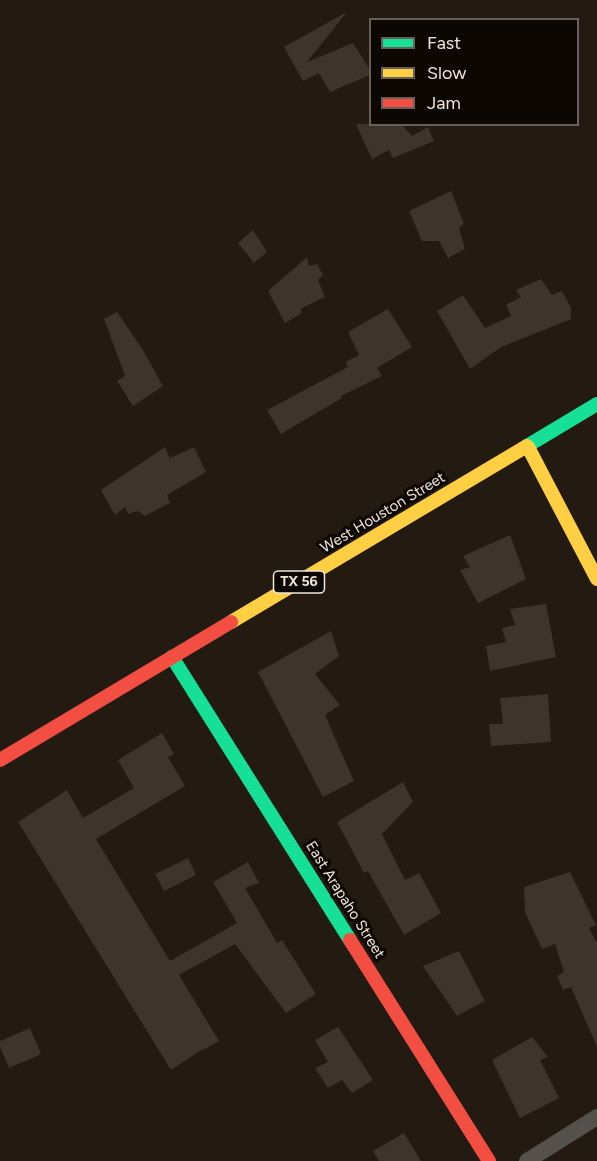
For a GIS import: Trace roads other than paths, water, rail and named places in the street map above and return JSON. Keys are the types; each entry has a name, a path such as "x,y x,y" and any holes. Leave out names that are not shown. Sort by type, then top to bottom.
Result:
{"street":[{"name":"West Houston Street","path":"0,760 597,404"},
{"path":"528,447 597,579"},
{"name":"East Arapaho Street","path":"172,657 489,1161"},
{"path":"527,1161 597,1118"}]}
